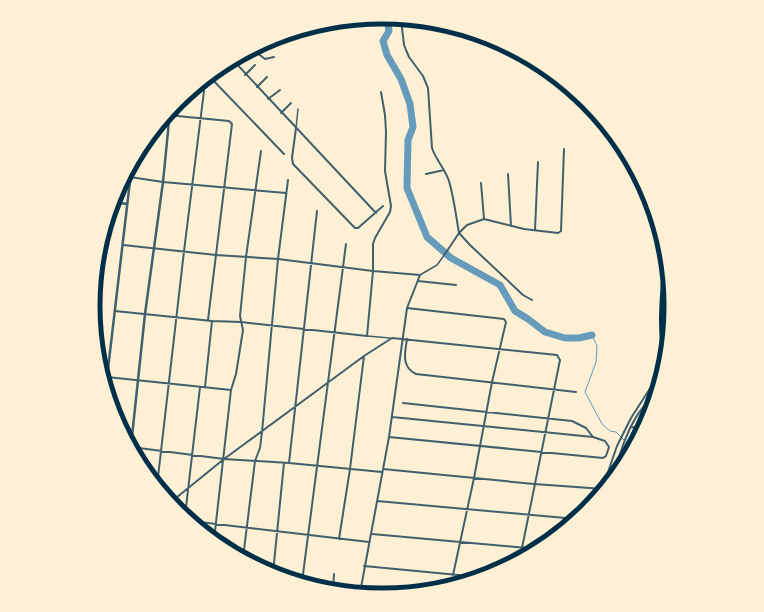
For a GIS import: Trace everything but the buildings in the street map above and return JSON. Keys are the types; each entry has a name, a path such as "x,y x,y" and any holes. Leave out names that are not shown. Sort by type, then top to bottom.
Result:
{"main road":[{"path":"662,343 663,292"}],"street":[{"path":"402,25 406,50 409,57 423,76 428,88 432,148 444,170 452,191 459,233 520,292 532,300"},
{"path":"257,53 265,59 274,57"},
{"path":"237,65 268,100 376,213"},
{"path":"245,74 255,65"},
{"path":"257,87 267,77"},
{"path":"213,80 284,154"},
{"path":"268,100 280,90"},
{"path":"158,478 184,251 202,118 204,91"},
{"path":"367,336 373,271 373,244 392,206 385,171 386,132 381,92"},
{"path":"281,113 291,103"},
{"path":"298,109 292,162 355,228 357,228 383,206"},
{"path":"175,115 231,122 208,320"},
{"path":"132,436 145,314 163,182 168,122"},
{"path":"123,244 154,249 278,259 373,271 420,275 437,265 459,233 467,225 484,219 535,230 561,231 564,149"},
{"path":"215,533 231,390 236,374 242,337 243,328 240,316 246,257 261,151"},
{"path":"535,230 538,162"},
{"path":"426,174 444,170"},
{"path":"508,174 511,226"},
{"path":"131,178 286,193"},
{"path":"108,371 130,180"},
{"path":"244,551 255,461 260,448 262,432 278,259 288,180"},
{"path":"481,183 484,219"},
{"path":"119,203 127,204"},
{"path":"289,463 305,330 317,211"},
{"path":"303,576 346,244"},
{"path":"361,587 390,437 407,308 420,275"},
{"path":"418,281 456,286"},
{"path":"407,308 504,319 506,323 492,382 474,478 453,575"},
{"path":"115,311 177,318 241,322 335,334 407,339 557,355 560,358 521,551"},
{"path":"205,387 212,321"},
{"path":"176,498 224,458 262,432 364,356 392,338"},
{"path":"407,339 405,361 408,369 416,374 576,392"},
{"path":"339,539 350,469 364,356"},
{"path":"110,377 231,390"},
{"path":"601,484 608,472 624,430 653,384"},
{"path":"186,508 200,387"},
{"path":"619,458 628,433 637,416 647,402"},
{"path":"403,403 572,421 586,428 593,437"},
{"path":"390,437 604,458 609,447 607,443 600,438 593,437 392,417"},
{"path":"632,427 636,428"},
{"path":"138,447 224,458 382,472"},
{"path":"273,566 284,463"},
{"path":"383,469 597,489"},
{"path":"377,501 568,518"},
{"path":"201,522 369,542"},
{"path":"372,534 527,547"},
{"path":"364,566 463,576"},
{"path":"333,584 334,574"}],"waterway":[{"path":"388,24 389,31 383,41 387,55 401,79 410,104 413,127 408,140 407,188 427,237 451,258 500,285 515,311 545,332 565,338 579,338 592,335"},
{"path":"592,335 597,346 596,362 585,392 602,424 610,431 616,432 628,444"}]}
